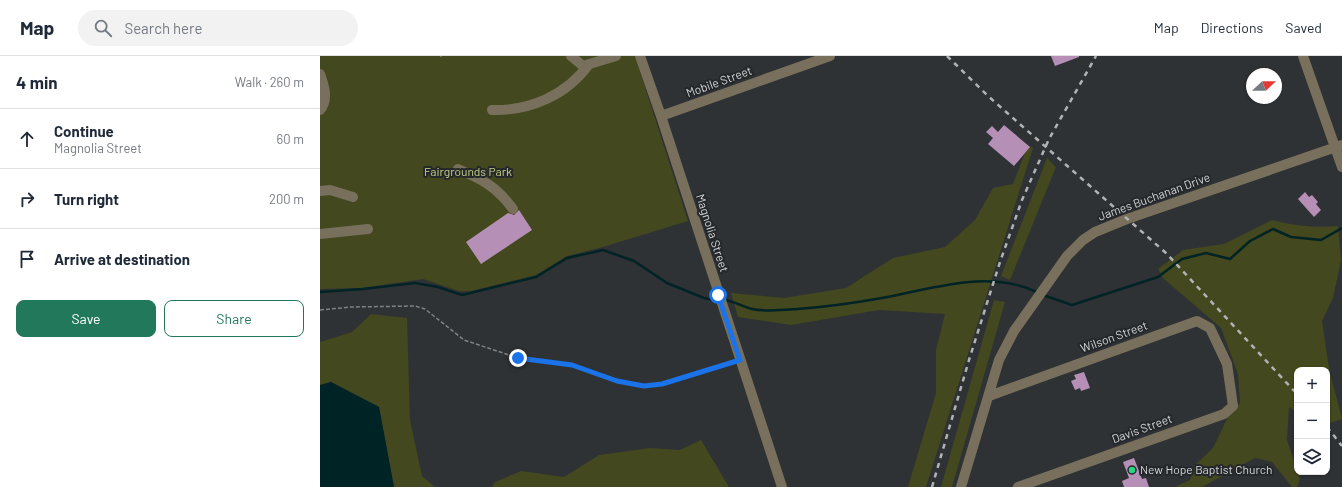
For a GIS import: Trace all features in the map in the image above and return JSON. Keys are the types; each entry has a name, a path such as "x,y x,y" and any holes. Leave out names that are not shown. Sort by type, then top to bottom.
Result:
{"street":[{"path":"571,56 583,66 616,56"},
{"name":"Magnolia Street","path":"640,56 782,487"},
{"name":"Mobile Street","path":"661,116 830,56"},
{"path":"1302,56 1338,146 1342,167"},
{"path":"492,110 522,108 546,100 580,76 589,64"},
{"path":"320,74 326,90 323,106 320,110"},
{"name":"James Buchanan Drive","path":"961,487 989,396 998,360 1014,331 1036,301 1046,284 1067,256 1083,240 1102,229 1338,146"},
{"path":"458,169 480,179 501,193 513,209"},
{"path":"322,189 353,197"},
{"path":"320,234 368,229"},
{"name":"Wilson Street","path":"989,396 1197,321 1210,328 1227,364"},
{"name":"Davis Street","path":"1018,487 1224,414 1232,406 1227,364"}],"path":[{"path":"320,310 351,307 415,306 425,309 464,340 518,358 572,365 631,384 644,386 662,384 740,360"}],"green space":[{"name":"Fairgrounds Park","path":"320,56 635,56 688,221 603,247 567,256 536,275 471,291 459,291 423,279 362,288 320,289"},
{"path":"1028,145 1033,148 926,487 908,487 936,393 936,350 945,314 879,310 791,325 738,317 731,293 784,298 846,288 893,258 945,247 975,220 993,188 1013,184"},
{"path":"1047,158 1056,167 1010,280 1001,276"},
{"path":"1272,220 1305,226 1338,226 1341,260 1333,298 1322,321 1329,367 1294,367 1294,411 1289,407 1287,440 1294,461 1294,475 1299,475 1300,479 1297,487 1292,487 1272,462 1255,458 1202,487 1175,487 1190,480 1195,465 1213,448 1227,419 1240,403 1238,374 1221,328 1163,278 1158,269 1183,250 1224,244"},
{"path":"994,300 1005,302 952,487 941,487"},
{"path":"371,314 407,318 410,420 422,476 435,487 394,487 379,407 331,382 320,385 320,342 352,332"},
{"path":"1330,373 1342,419 1330,423"},
{"path":"701,440 729,487 492,487 495,482 521,471 564,477 599,455 650,448 680,450"}],"water":[{"path":"331,382 379,407 394,487 320,487 320,385"}],"building":[{"path":"1051,56 1079,56 1079,57 1055,66"},
{"path":"1004,125 1030,147 1014,166 988,144 993,138 986,132 992,126 998,132"},
{"path":"1305,192 1309,197 1312,195 1318,202 1316,204 1321,210 1314,217 1298,199"},
{"path":"519,210 532,230 481,264 466,242 508,213 514,215"},
{"path":"1084,372 1090,388 1081,391 1080,388 1075,390 1071,381 1076,379 1074,375"},
{"name":"New Hope Baptist Church","path":"1134,458 1142,479 1146,478 1149,487 1124,487 1122,481 1129,478 1123,462"}],"waterway":[{"path":"1043,295 1072,305 1158,277 1182,259 1206,253 1230,259 1250,241 1273,229 1291,237 1321,240 1342,228"},
{"path":"320,292 415,283 438,287 462,295 536,277 567,258 603,250 634,261 667,283 704,298 718,301"},
{"path":"723,300 757,310 786,310 850,303 940,286 981,281 1000,282 1020,286 1039,293"}],"railway":[{"path":"947,56 988,96 1166,253 1294,391"},
{"path":"932,487 969,360 1000,262 1022,200 1049,139 1096,56"},
{"path":"1330,431 1342,446"}],"place":[{"name":"New Hope Baptist Church","path":"1132,470"}],"route":[{"path":"518,358 572,365 617,381 644,386 662,384 740,360 718,295"}]}
